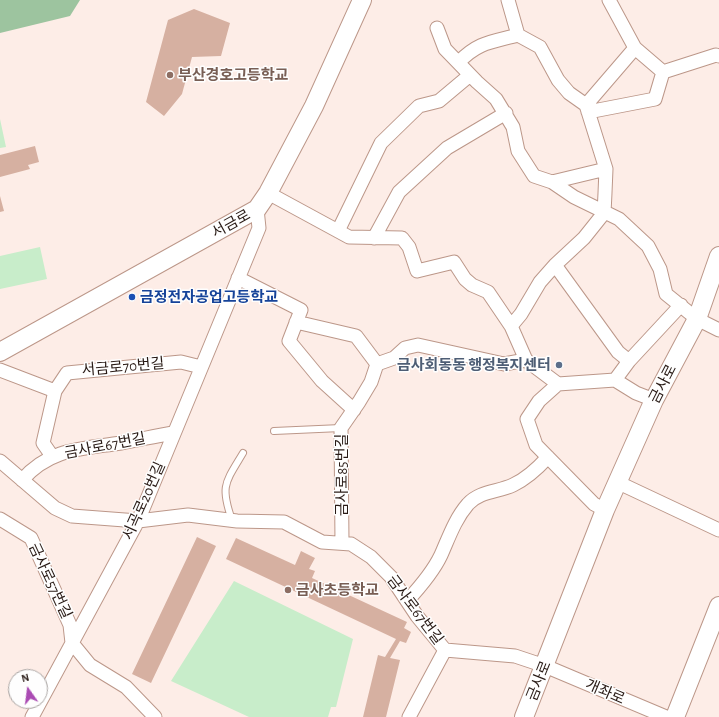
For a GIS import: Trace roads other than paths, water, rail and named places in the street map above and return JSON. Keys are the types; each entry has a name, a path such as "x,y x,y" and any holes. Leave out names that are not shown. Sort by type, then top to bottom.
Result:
{"main road":[{"name":"서금로","path":"0,352 257,209 268,193 314,106 362,0"},
{"name":"금사로","path":"524,717 605,510 619,483 654,400 697,319 719,256"},
{"path":"675,717 719,606"}],"street":[{"path":"508,0 518,35"},
{"path":"609,0 635,48 663,72"},
{"path":"437,28 445,49 496,99 506,113 513,127 518,151 534,176 552,182 574,197 619,219 648,246 660,269 666,294 697,319 719,330"},
{"path":"459,62 470,50 483,44 518,35 540,47 558,80 569,93 587,109 606,169 604,213 584,238 555,265 540,282 521,314 511,326"},
{"path":"587,109 635,48"},
{"path":"663,72 716,55 719,56"},
{"path":"587,109 655,99 663,72"},
{"path":"338,231 381,144 419,106 439,101 470,75"},
{"path":"374,238 399,192 448,148 506,113"},
{"path":"552,182 606,169"},
{"path":"268,193 349,237 402,238 409,247 417,271 454,262 472,285 488,292 511,326 526,360 558,384"},
{"name":"서곡로20번길","path":"32,717 138,521 173,433 259,228 257,209"},
{"path":"555,265 618,352 629,361"},
{"path":"238,278 299,316 356,336 377,364 394,358 405,348 418,345 504,364 526,360"},
{"path":"615,380 629,361 681,305"},
{"path":"299,316 289,341 322,381 354,410"},
{"name":"서금로70번길","path":"52,456 44,443 55,391 67,372 181,362 201,367"},
{"name":"금사로85번길","path":"342,543 341,428 371,382 377,364"},
{"path":"0,370 55,391"},
{"path":"605,510 594,504 536,445 527,419 539,400 558,384 615,380 636,394 654,400"},
{"name":"금사로67번길","path":"22,480 33,468 52,456 79,448 121,443 173,433"},
{"path":"407,601 433,569 451,528 469,503 485,493 512,486 537,469 548,457"},
{"name":"금사로67번길","path":"1,465 22,480 55,508 72,516 138,521 188,515 232,520 284,522 322,542 352,544 371,557 390,577 417,616 445,650 515,656 545,666"},
{"path":"619,483 719,530"},
{"name":"금사로57번길","path":"0,519 30,538 70,625 72,643"},
{"path":"72,643 90,665 126,687 155,717"},
{"name":"금사로67번길","path":"409,717 445,650"},
{"name":"개좌로","path":"545,666 666,717"}],"lane":[{"path":"274,431 341,428"},
{"path":"232,520 226,503 225,482 243,453"}],"place":[{"name":"부산경호고등학교","path":"170,75"},
{"name":"금정전자공업고등학교","path":"132,297"},
{"name":"금사회동동 행정복지센터","path":"559,365"},
{"name":"금사초등학교","path":"288,590"}]}
